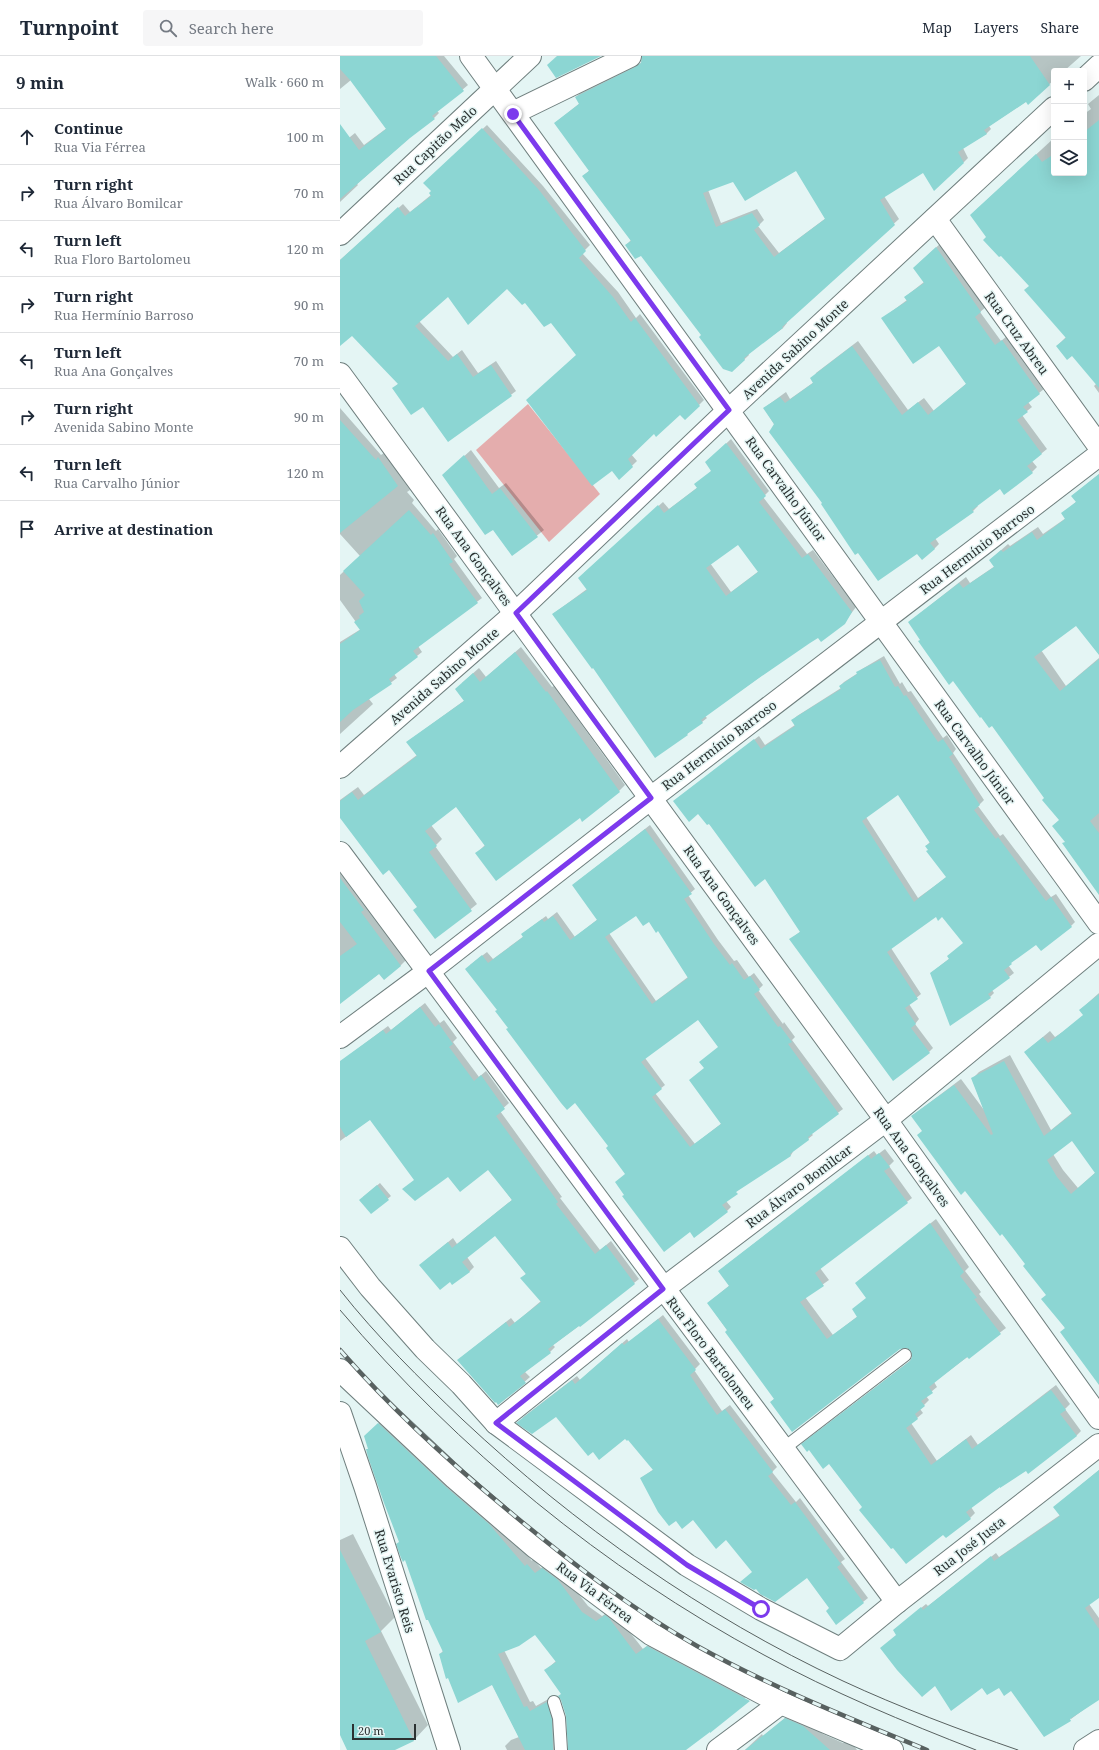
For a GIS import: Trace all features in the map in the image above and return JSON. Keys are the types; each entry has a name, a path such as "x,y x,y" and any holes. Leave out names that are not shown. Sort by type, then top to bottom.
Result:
{"street":[{"name":"Rua Carvalho Júnior","path":"471,56 882,621 1099,923"},
{"name":"Rua Capitão Melo","path":"340,234 530,56"},
{"path":"513,114 630,56"},
{"path":"1087,77 1099,66"},
{"name":"Avenida Sabino Monte","path":"340,767 516,613 729,410 1051,111"},
{"name":"Rua Cruz Abreu","path":"935,219 1099,446"},
{"name":"Rua Ana Gonçalves","path":"340,374 886,1120 1099,1418"},
{"name":"Rua Hermínio Barroso","path":"340,1036 429,971 651,798 1099,455"},
{"name":"Rua Floro Bartolomeu","path":"340,853 897,1602"},
{"name":"Rua Álvaro Bomilcar","path":"496,1423 663,1289 886,1120 1099,944"},
{"path":"340,1248 385,1304 425,1349 461,1384 496,1423"},
{"name":"Rua Via Férrea","path":"340,1370 455,1478 535,1547 651,1634 781,1703 892,1750"},
{"name":"Rua Evaristo Reis","path":"340,1413 365,1486 449,1750"},
{"name":"Rua José Justa","path":"496,1423 687,1565 761,1609 840,1649 897,1602 1099,1445"},
{"path":"718,1750 781,1703"},
{"path":"1085,1750 1099,1741"}],"lane":[{"path":"783,1449 905,1355"},
{"path":"554,1702 559,1718 561,1750"}],"shaded area":[{"path":"528,404 600,494 549,542 476,450"}],"building":[{"path":"340,56 436,56 464,91 432,116 435,119 410,138 340,199 340,124 359,150 386,129 350,80 340,69"},
{"path":"557,56 601,56 556,78 547,65"},
{"path":"642,56 1030,56 1050,85 1028,105 1026,102 984,130 987,134 958,152 964,163 934,191 923,173 880,200 895,225 782,327 783,328 744,358 745,360 732,372 723,369 699,337 701,335 641,256 635,259 625,245 631,241 582,176 589,171 554,123 579,104 575,97 641,63","holes":["796,171 825,219 774,257 754,230 760,225 752,213 716,227 703,193 733,182 745,201"]},
{"path":"1099,120 1099,388 1072,356 1067,360 1056,346 1066,338 1024,290 1029,286 1001,256 999,257 983,240 986,237 970,215 1036,154 1042,162 1051,156 1051,176 1087,176 1087,130"},
{"path":"482,128 539,190 586,251 579,258 613,297 631,322 635,318 700,406 685,420 680,415 656,437 654,434 628,459 633,467 619,480 612,471 592,486 526,400 576,355 551,323 544,327 525,303 522,305 507,289 468,325 448,297 415,326 448,361 457,354 473,377 491,365 512,396 448,442 423,407 411,415 392,388 398,384 352,336 340,346 340,260 398,207 405,216 431,196 429,193 431,191 423,183"},
{"path":"936,247 981,312 975,317 995,345 1002,340 1040,394 1023,407 1028,412 1017,420 1042,454 1027,466 1033,473 1004,495 1000,489 972,510 974,512 930,543 935,549 922,560 917,554 878,581 858,553 855,555 821,504 822,503 769,432 774,424 763,408 780,397 785,403 813,383 810,378 852,346 902,415 918,402 928,415 966,384 939,346 913,364 881,318 907,301 904,297 924,283 913,268"},
{"path":"340,420 376,460 378,457 398,486 340,533"},
{"path":"726,443 766,496 759,502 802,558 808,554 852,612 845,624 821,642 818,638 759,678 701,720 703,723 655,758 593,668 592,669 552,614 587,590 578,578 658,505 664,513 697,488 694,484 711,471 705,462","holes":["738,545 758,572 726,596 706,568"]},
{"path":"464,455 492,494 500,488 538,537 512,556 493,530 485,535 442,475"},
{"path":"1099,474 1099,655 1076,626 1034,657 1060,691 1099,659 1099,813 1090,821 1099,833 1099,895 1062,843 1065,842 1052,826 1059,820 1042,800 1044,798 992,726 989,728 981,717 980,718 953,681 949,685 918,641 920,640 908,622 959,583 963,588 994,567 989,560 1001,550 1003,552 1032,532 1037,540 1065,519 1061,513 1076,502 1071,496"},
{"path":"409,510 431,535 433,533 453,562 449,564 478,603 413,651 418,657 389,679 392,684 353,710 340,722 340,644 360,630 354,622 360,618 359,616 364,612 359,601 365,595 343,571"},
{"path":"515,652 546,692 547,691 620,792 582,822 580,818 496,881 475,853 485,846 456,807 425,831 437,846 429,852 472,911 435,939 413,910 417,907 389,870 383,875 340,818 340,801 352,792 358,800 417,756 406,742 464,701 455,689 473,673 480,682"},
{"path":"880,660 895,687 898,686 904,696 906,695 938,742 943,739 953,754 949,757 980,805 974,810 996,839 998,837 1046,901 1051,897 1072,927 1041,951 1036,945 1011,963 1012,964 1004,970 1010,978 988,994 991,998 950,1026 930,973 949,959 947,956 963,943 942,917 938,921 936,917 887,952 918,999 905,1008 916,1024 911,1028 930,1053 893,1081 789,939 800,932 765,879 755,887 709,824 707,825 698,814 689,822 673,801 754,739 761,749 795,726 791,720 841,689 839,686 857,674 856,672","holes":["898,795 930,843 925,846 928,850 926,851 946,877 914,902 862,821"]},
{"path":"645,829 692,894 684,899 714,944 730,965 732,963 744,980 750,976 760,990 754,994 778,1027 780,1026 792,1042 788,1044 839,1114 808,1137 809,1140 790,1154 791,1156 736,1192 738,1194 722,1205 728,1212 694,1238 690,1232 664,1252 622,1196 624,1195 615,1182 625,1174 606,1148 608,1146 575,1103 567,1110 561,1103 506,1029 508,1028 495,1011 497,1010 465,969 482,955 488,963 523,937 521,934 542,919 544,922 553,916 570,940 597,920 572,885","holes":["636,916 643,926 649,922 656,933 658,931 688,978 652,1004 605,937","698,1020 718,1047 699,1062 704,1068 689,1080 721,1124 690,1147 652,1097 662,1089 641,1062"]},
{"path":"340,878 364,910 361,912 401,966 384,980 379,974 340,1004 340,956 357,944 340,922"},
{"path":"1099,994 1099,1385 1060,1332 1065,1328 1041,1299 1046,1295 1023,1266 1025,1264 1002,1234 1000,1236 965,1191 961,1195 917,1135 922,1131 911,1116 954,1085 991,1135 993,1134 971,1078 1004,1061 1044,1136 1072,1114 1024,1052 1043,1037 1048,1043 1056,1037 1083,1015 1079,1010","holes":["1072,1141 1095,1173 1071,1194 1057,1177 1047,1160"]},
{"path":"420,1007 435,1027 439,1024 453,1044 449,1047 474,1081 481,1075 505,1109 496,1116 558,1202 556,1204 595,1254 606,1245 635,1284 580,1327 579,1326 548,1349 551,1353 520,1376 526,1383 498,1405 457,1360 506,1322 509,1327 541,1302 520,1278 526,1274 495,1236 462,1262 470,1272 452,1285 450,1282 440,1290 419,1265 448,1242 452,1248 512,1200 488,1170 460,1192 448,1177 415,1201 402,1189 414,1180 370,1120 346,1137 340,1127 340,1061 383,1030 386,1034"},
{"path":"879,1153 890,1167 884,1171 908,1203 815,1273 824,1286 800,1302 827,1339 857,1317 852,1309 866,1298 855,1283 930,1223 964,1272 960,1276 977,1298 974,1299 1001,1334 969,1359 967,1357 929,1387 933,1393 921,1401 925,1406 915,1414 918,1419 906,1428 931,1465 966,1439 972,1449 1051,1390 1066,1410 1060,1414 1077,1436 1028,1474 1026,1471 1000,1487 966,1512 971,1519 946,1538 943,1535 906,1564 893,1548 891,1549 859,1510 862,1507 829,1464 823,1469 809,1450 807,1452 801,1444 910,1361 912,1357 911,1351 907,1348 900,1349 792,1432 770,1402 774,1399 725,1332 727,1330 707,1303 729,1286 718,1271 868,1155 871,1159"},
{"path":"377,1185 389,1200 371,1214 359,1200"},
{"path":"658,1319 696,1370 690,1375 717,1415 725,1409 773,1472 768,1476 791,1505 795,1502 841,1564 837,1567 864,1603 836,1625 826,1611 829,1608 807,1578 775,1602 760,1594 756,1589 754,1590 740,1582 752,1572 726,1540 716,1549 693,1520 682,1529 676,1521 669,1526 658,1512 640,1478 653,1470 628,1440 627,1441 625,1439 599,1460 593,1452 588,1456 556,1417 532,1434 516,1423 572,1380 575,1384 622,1343 624,1345"},
{"path":"378,1423 446,1487 489,1524 525,1566 527,1564 535,1573 542,1568 558,1580 582,1612 596,1621 605,1615 609,1618 636,1654 647,1646 750,1701 686,1750 568,1750 566,1716 561,1700 558,1696 561,1694 544,1670 556,1662 535,1635 519,1646 498,1654 524,1707 527,1706 530,1711 547,1702 552,1719 553,1750 525,1750 492,1685 458,1703 448,1678 446,1679 439,1654 443,1652 428,1620 426,1620 405,1560 403,1562 401,1558 396,1544 399,1542 368,1457 366,1449 368,1449 364,1436"},
{"path":"1099,1470 1099,1598 1085,1608 1099,1629 1099,1700 1070,1719 1071,1721 1044,1737 1011,1691 1004,1696 999,1688 987,1695 982,1688 951,1711 935,1686 922,1697 897,1670 880,1648 896,1635 893,1630 921,1607 923,1610 991,1556 994,1561 1060,1516 1053,1507"},
{"path":"340,1550 381,1632 365,1641 414,1741 395,1750 347,1750 340,1735"},
{"path":"785,1718 803,1726 830,1750 745,1750"}],"tram line":[{"path":"340,1290 384,1341 463,1420 550,1496 643,1566 691,1598 741,1628 843,1681 930,1718 1018,1750"},
{"path":"340,1310 386,1361 484,1458 536,1502 591,1545 647,1584 705,1621 790,1669 868,1706 976,1750"}],"railway":[{"path":"340,1350 419,1432 461,1470 550,1545 646,1615 697,1646 753,1675 810,1701 927,1750"}],"route":[{"path":"513,114 729,410 516,613 651,798 429,971 663,1289 496,1423 687,1565 761,1609"}]}
